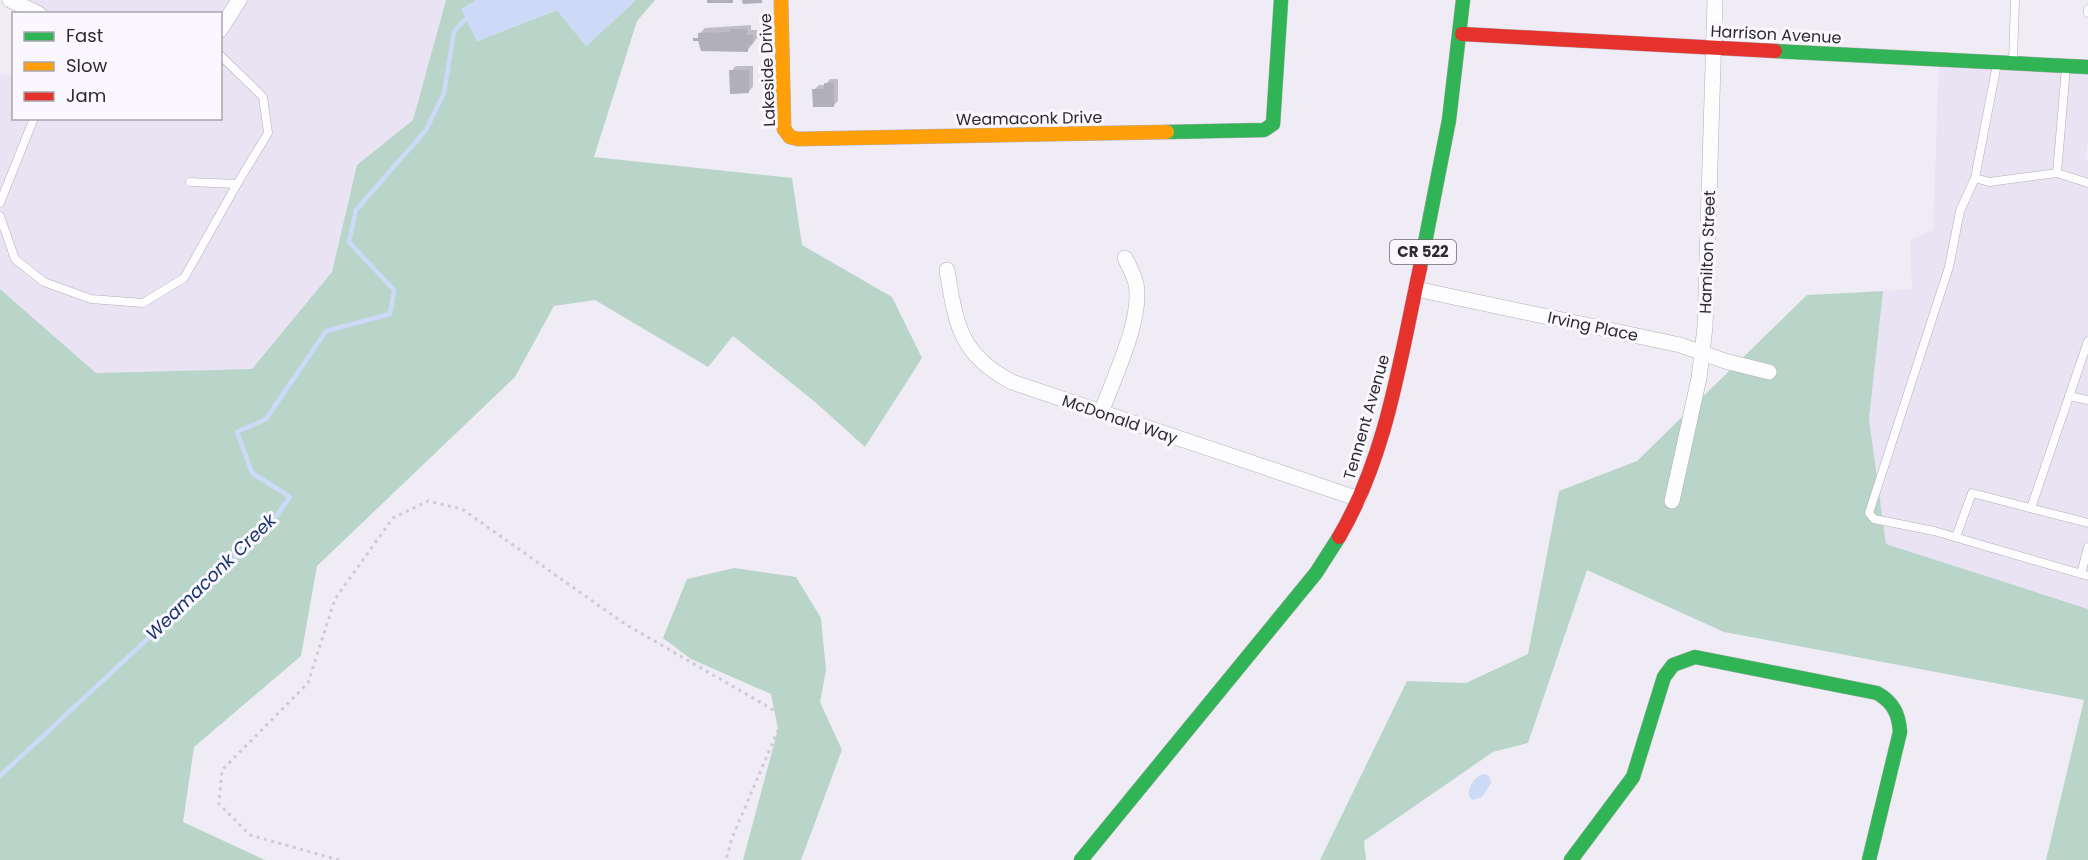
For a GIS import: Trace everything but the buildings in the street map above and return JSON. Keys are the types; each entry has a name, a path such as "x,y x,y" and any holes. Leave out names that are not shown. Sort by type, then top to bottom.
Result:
{"street":[{"path":"10,0 35,12"},
{"path":"222,27 239,0"},
{"name":"Lakeside Drive","path":"781,0 784,129 790,137"},
{"name":"Weamaconk Drive","path":"790,137 1264,130 1269,128 1275,114 1281,0"},
{"name":"Tennent Avenue","path":"1081,860 1316,573 1340,537 1359,499 1373,464 1385,423 1416,289 1448,127 1462,34 1464,0"},
{"name":"Hamilton Street","path":"1672,501 1702,352 1715,0"},
{"name":"Harrison Avenue","path":"1462,34 2088,67"},
{"path":"1101,413 1132,324 1136,303 1136,284 1125,258"},
{"name":"McDonald Way","path":"947,270 959,331 968,347 982,363 1012,382 1359,499"},
{"name":"Irving Place","path":"1416,289 1680,345 1769,372"},
{"path":"1571,860 1633,777 1642,755 1664,677 1674,665 1695,657 1877,693 1894,706 1900,724 1869,860"}],"lane":[{"path":"2013,63 2014,0"},
{"path":"0,216 15,259 44,282 91,299 143,303 184,278 268,133 263,97 222,57"},
{"path":"1998,62 1975,178 1960,211 1948,267 1869,513 1874,519 1956,537 2084,575 2088,547"},
{"path":"2057,173 2066,66"},
{"path":"0,203 33,120"},
{"path":"1975,178 1989,182 2057,173 2088,183"},
{"path":"190,182 237,184"},
{"path":"2031,508 2088,341"},
{"path":"2069,396 2088,400"},
{"path":"1956,537 1972,493 2088,523"}],"path":[{"path":"339,860 250,835 219,804 222,770 308,683 334,599 393,518 428,501 462,509 625,624 784,716 732,838 726,860"},
{"path":"313,860 318,854"}],"shaded area":[{"path":"14,0 446,0 413,120 357,165 333,272 252,369 96,373 0,289 0,74 12,76 12,120 222,120 222,12 31,12"},
{"path":"1939,60 2088,69 2088,140 2085,159 2088,161 2088,609 1886,544 1869,419 1883,291 1912,289 1910,240 1933,230"}],"green space":[{"path":"446,0 476,0 462,9 477,41 557,10 586,46 636,0 655,0 637,21 594,157 792,178 802,245 892,297 922,358 865,447 815,402 733,336 708,367 595,300 554,306 515,377 317,566 301,656 194,747 183,822 265,860 0,860 0,289 96,373 252,369 332,272 357,165 413,120"},
{"path":"1883,291 1869,419 1886,544 2088,609 2088,860 2046,860 2084,700 1724,632 1587,570 1528,743 1493,752 1364,841 1366,860 1320,860 1407,681 1466,683 1528,654 1559,491 1637,461 1807,295"},
{"path":"734,568 796,577 821,618 826,670 820,702 842,750 801,860 743,860 778,729 771,694 691,659 663,638 687,579"}],"water":[{"path":"476,0 636,0 586,46 557,10 477,41 461,9"},
{"path":"1485,774 1490,777 1491,783 1482,797 1473,800 1469,796 1471,785 1475,779"}],"waterway":[{"name":"Weamaconk Creek","path":"0,776 268,527 290,497 252,473 237,432 266,419 326,331 390,314 394,290 349,242 356,210 426,130 444,93 454,31 466,19"}],"traffic: fast":[{"path":"1167,132 1264,130 1273,124 1281,0"},
{"path":"1420,268 1449,120 1463,0"},
{"path":"1775,51 2088,67"},
{"path":"1081,860 1316,573 1339,537"},
{"path":"1571,860 1633,777 1664,677 1673,665 1695,657 1877,693 1891,705 1897,714 1900,732 1869,860"}],"traffic: slow":[{"path":"781,0 784,129 790,137 798,139 1167,132"}],"traffic: jam":[{"path":"1462,34 1775,51"},
{"path":"1339,537 1369,473 1380,440 1390,406 1420,268"}]}
